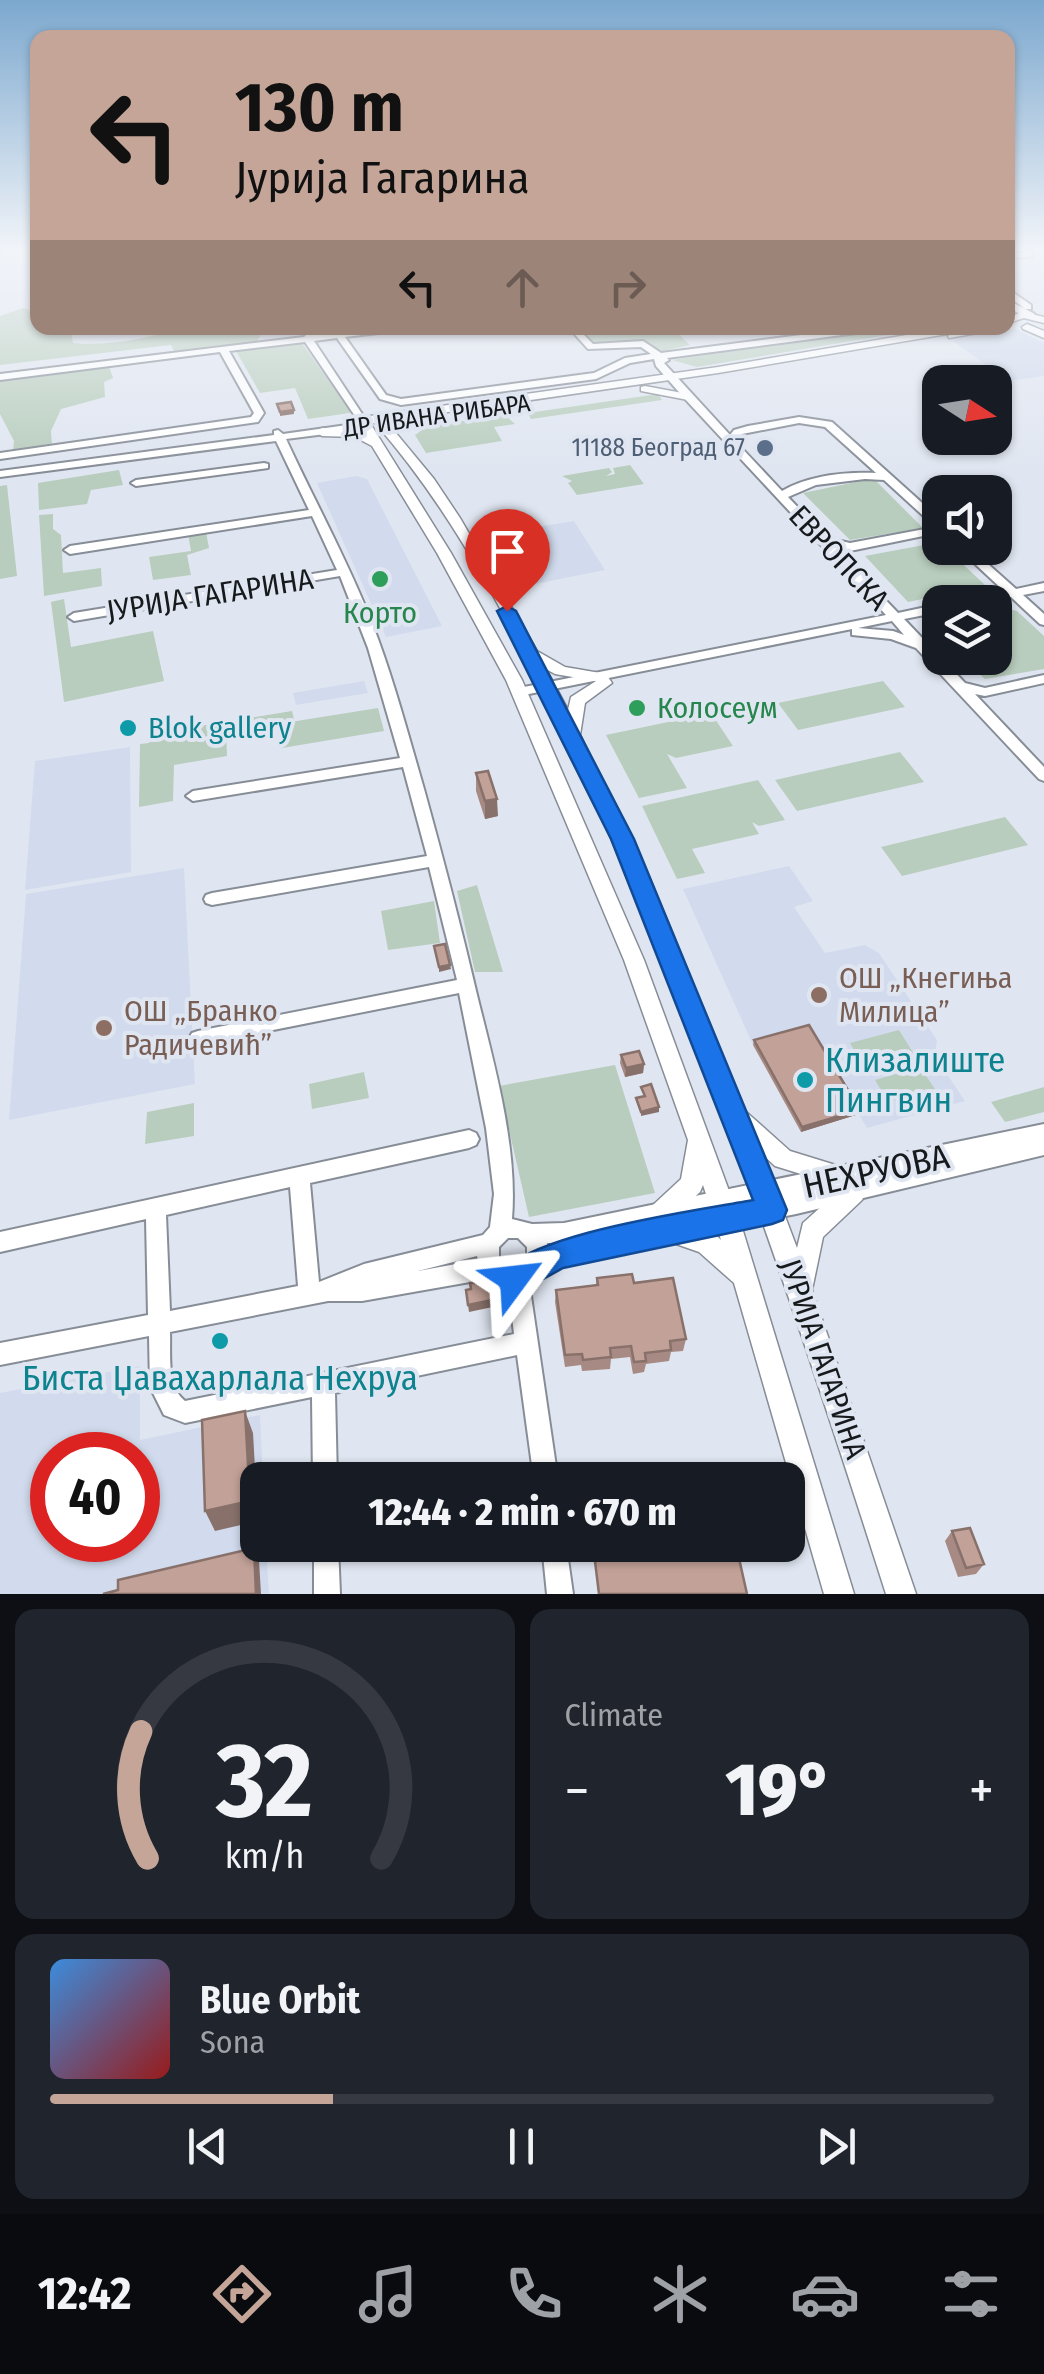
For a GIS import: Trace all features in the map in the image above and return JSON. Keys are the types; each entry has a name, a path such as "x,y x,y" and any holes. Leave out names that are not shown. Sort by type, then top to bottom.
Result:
{"main road":[{"name":"ДР ИВАНА РИБАРА","path":"364,424 677,380 924,335"},
{"name":"ДР ИВАНА РИБАРА","path":"720,372 947,335"},
{"path":"638,385 654,374 662,361 685,370 720,372"},
{"path":"638,385 692,397 698,386 720,372"},
{"name":"ДР ИВАНА РИБАРА","path":"380,422 433,418 638,385"},
{"path":"402,448 404,429 433,418"},
{"name":"ЈУРИЈА ГАГАРИНА","path":"380,422 449,516 527,646 654,910 769,1202 902,1594"},
{"name":"ЈУРИЈА ГАГАРИНА","path":"364,424 444,553 521,696 597,868 694,1118 747,1280 839,1594"},
{"path":"322,432 353,433 374,443"},
{"path":"527,646 561,672 602,680"},
{"path":"574,738 572,715 577,701 602,680"},
{"path":"734,1108 783,1159 850,1185 812,1231 804,1254 802,1295"},
{"path":"694,1118 694,1176 664,1221 714,1248 747,1280"}],"street":[{"path":"0,376 321,335"},
{"name":"ДР ИВАНА РИБАРА","path":"343,335 382,397 400,402 596,376 620,362 662,361 827,335"},
{"name":"ДР ИВАНА РИБАРА","path":"579,335 591,348 643,344 662,361"},
{"name":"ЈУРИЈА ГАГАРИНА","path":"311,337 380,422"},
{"name":"ЈУРИЈА ГАГАРИНА","path":"311,337 364,424"},
{"path":"0,456 254,420 258,411 223,349"},
{"path":"662,361 677,380"},
{"name":"ЕВРОПСКА","path":"677,380 730,442 922,646"},
{"name":"ЕВРОПСКА","path":"692,397 723,423 752,428"},
{"path":"730,442 738,432 752,428 799,420 828,424 922,508"},
{"name":"ДР ИВАНА РИБАРА","path":"279,435 364,424"},
{"name":"ДР ИВАНА РИБАРА","path":"0,474 364,424"},
{"name":"ЈУРИЈА ГАГАРИНА","path":"279,435 345,572 374,648 409,761 466,985 510,1235"},
{"path":"175,450 181,477"},
{"path":"766,480 806,480 863,470 870,460"},
{"path":"136,484 264,466"},
{"path":"781,497 796,486 866,474 889,478"},
{"path":"70,550 317,512"},
{"path":"822,540 850,547 922,533"},
{"path":"845,565 856,552 922,541"},
{"path":"983,565 1044,621"},
{"path":"988,570 1044,591"},
{"name":"ЈУРИЈА ГАГАРИНА","path":"74,617 345,572"},
{"path":"1012,597 1044,591"},
{"path":"1044,591 1044,621"},
{"path":"858,628 874,613 870,592"},
{"path":"1012,598 1017,596"},
{"path":"521,696 922,613"},
{"path":"898,620 922,618"},
{"path":"858,628 893,635 922,647"},
{"name":"ЕВРОПСКА","path":"949,675 1044,776"},
{"path":"959,686 989,692 1044,679"},
{"path":"989,718 994,699 1044,687"},
{"path":"194,796 409,761"},
{"path":"212,900 436,860"},
{"path":"198,1038 466,985"},
{"name":"НЕХРУОВА","path":"850,1185 1044,1134"},
{"path":"0,1242 469,1139"},
{"name":"НЕХРУОВА","path":"318,1292 364,1274 510,1235 664,1221 1044,1146"},
{"path":"299,1176 318,1292"},
{"path":"156,1208 161,1387 172,1407 185,1412 528,1342"},
{"name":"НЕХРУОВА","path":"0,1354 318,1292 517,1276 558,1254 664,1221"},
{"path":"517,1276 539,1248 510,1235 487,1256 517,1276 544,1462"},
{"path":"322,1384 324,1462"},
{"path":"326,1562 327,1594"},
{"path":"556,1562 560,1594"}],"shaded area":[{"path":"1015,329 1044,343 1044,376 1012,380 1012,365 986,365 950,339 1015,335"},
{"path":"356,476 367,479 442,626 386,637 317,483"},
{"path":"574,521 605,570 525,586 495,534"},
{"path":"364,681 368,693 296,705 293,693"},
{"path":"130,747 131,872 25,890 35,761"},
{"name":"ОШ „Кнегиња Милица”","path":"789,866 813,901 794,907 825,953 865,945 879,953 937,1040 935,1056 965,1101 867,1128 808,1030 753,1045 683,889"},
{"name":"ОШ „Бранко Радичевић”","path":"184,868 195,1084 9,1120 26,894"},
{"path":"140,1366 140,1432 30,1432 30,1562 160,1562 160,1436 260,1415 262,1462 240,1462 240,1562 267,1562 269,1594 0,1594 0,1393"}],"green space":[{"path":"0,321 30,321 30,335 71,335 73,343 88,344 156,335 260,335 256,343 175,353 171,345 0,365"},
{"path":"584,335 679,335 690,345 663,351 642,342 592,345"},
{"path":"842,335 888,335 697,367 672,360"},
{"path":"302,343 350,413 308,419 295,388 260,393 236,351"},
{"path":"109,366 113,378 104,382 105,397 61,409 51,431 52,446 13,451 14,441 0,414 0,381"},
{"path":"658,394 662,400 531,419 528,413"},
{"path":"505,415 515,424 494,427 502,441 426,453 415,435 428,426"},
{"path":"630,465 644,484 577,495 568,483 572,481 562,476 609,468 612,472 606,476 615,474 613,468"},
{"path":"119,470 123,485 91,490 87,504 39,510 38,483"},
{"path":"870,479 922,528 850,540 803,493"},
{"path":"7,485 17,576 0,579 0,486"},
{"path":"53,514 53,529 61,535 63,573 101,568 102,586 44,596 39,515"},
{"path":"206,532 209,548 187,555 191,575 153,580 149,557 191,551 188,534"},
{"path":"922,545 922,565 964,565 985,585 922,585 922,599 908,602 865,556"},
{"path":"64,599 71,647 153,631 164,681 64,702 51,602"},
{"path":"1012,610 1044,636 1044,669 1012,674"},
{"path":"883,681 905,707 798,730 778,703"},
{"path":"378,708 384,731 282,748 278,724"},
{"path":"292,711 294,719 226,732 227,756 174,765 173,801 139,807 140,744 149,743 151,734"},
{"path":"711,713 733,746 676,758 667,754 687,788 639,798 606,735"},
{"path":"900,752 924,782 797,811 775,780"},
{"path":"758,780 785,820 759,826 752,822 759,834 692,849 705,873 677,879 642,806"},
{"path":"1005,817 1028,845 902,876 881,847"},
{"path":"477,885 503,972 475,972 457,891"},
{"path":"434,901 440,943 388,950 381,911"},
{"path":"899,1030 917,1059 867,1073 850,1043"},
{"path":"615,1065 655,1193 529,1217 499,1086"},
{"path":"920,1067 935,1089 888,1102 875,1080"},
{"path":"364,1072 369,1098 312,1109 309,1084"},
{"path":"1044,1087 1044,1112 1005,1122 991,1102"},
{"path":"194,1103 194,1136 145,1144 147,1112"}],"building":[{"path":"291,402 294,410 280,412 277,404"},
{"path":"488,771 497,799 485,801 476,773"},
{"path":"445,944 450,965 439,967 434,946"},
{"name":"Клизалиште Пингвин","path":"809,1025 860,1110 802,1127 754,1040"},
{"path":"639,1051 644,1064 626,1068 621,1055"},
{"path":"651,1084 659,1107 641,1112 636,1098 645,1096 641,1087"},
{"path":"632,1274 634,1283 673,1278 686,1339 670,1341 671,1350 645,1353 646,1361 634,1362 631,1346 610,1348 611,1357 583,1360 582,1354 565,1355 556,1290 598,1285 597,1278"},
{"path":"470,1283 499,1283 502,1298 468,1305 466,1290 471,1289"},
{"path":"245,1411 248,1462 240,1462 240,1503 205,1511 202,1420"},
{"path":"970,1528 984,1564 966,1568 952,1531"},
{"path":"240,1551 240,1562 255,1562 256,1594 103,1594 118,1590 118,1580"},
{"path":"595,1562 740,1562 747,1594 599,1594"}],"place":[{"name":"11188 Београд 67","path":"765,448"},
{"name":"Корто","path":"380,579"},
{"name":"Колосеум","path":"637,708"},
{"name":"Blok gallery","path":"128,728"},
{"name":"ОШ „Кнегиња Милица”","path":"819,995"},
{"name":"ОШ „Бранко Радичевић”","path":"104,1028"},
{"name":"Клизалиште Пингвин","path":"805,1080"},
{"name":"Биста Џавахарлала Нехруа","path":"220,1341"}],"route":[{"path":"507,611 574,738 654,910 772,1210 558,1254 538,1264 528,1275 514,1279"}]}
